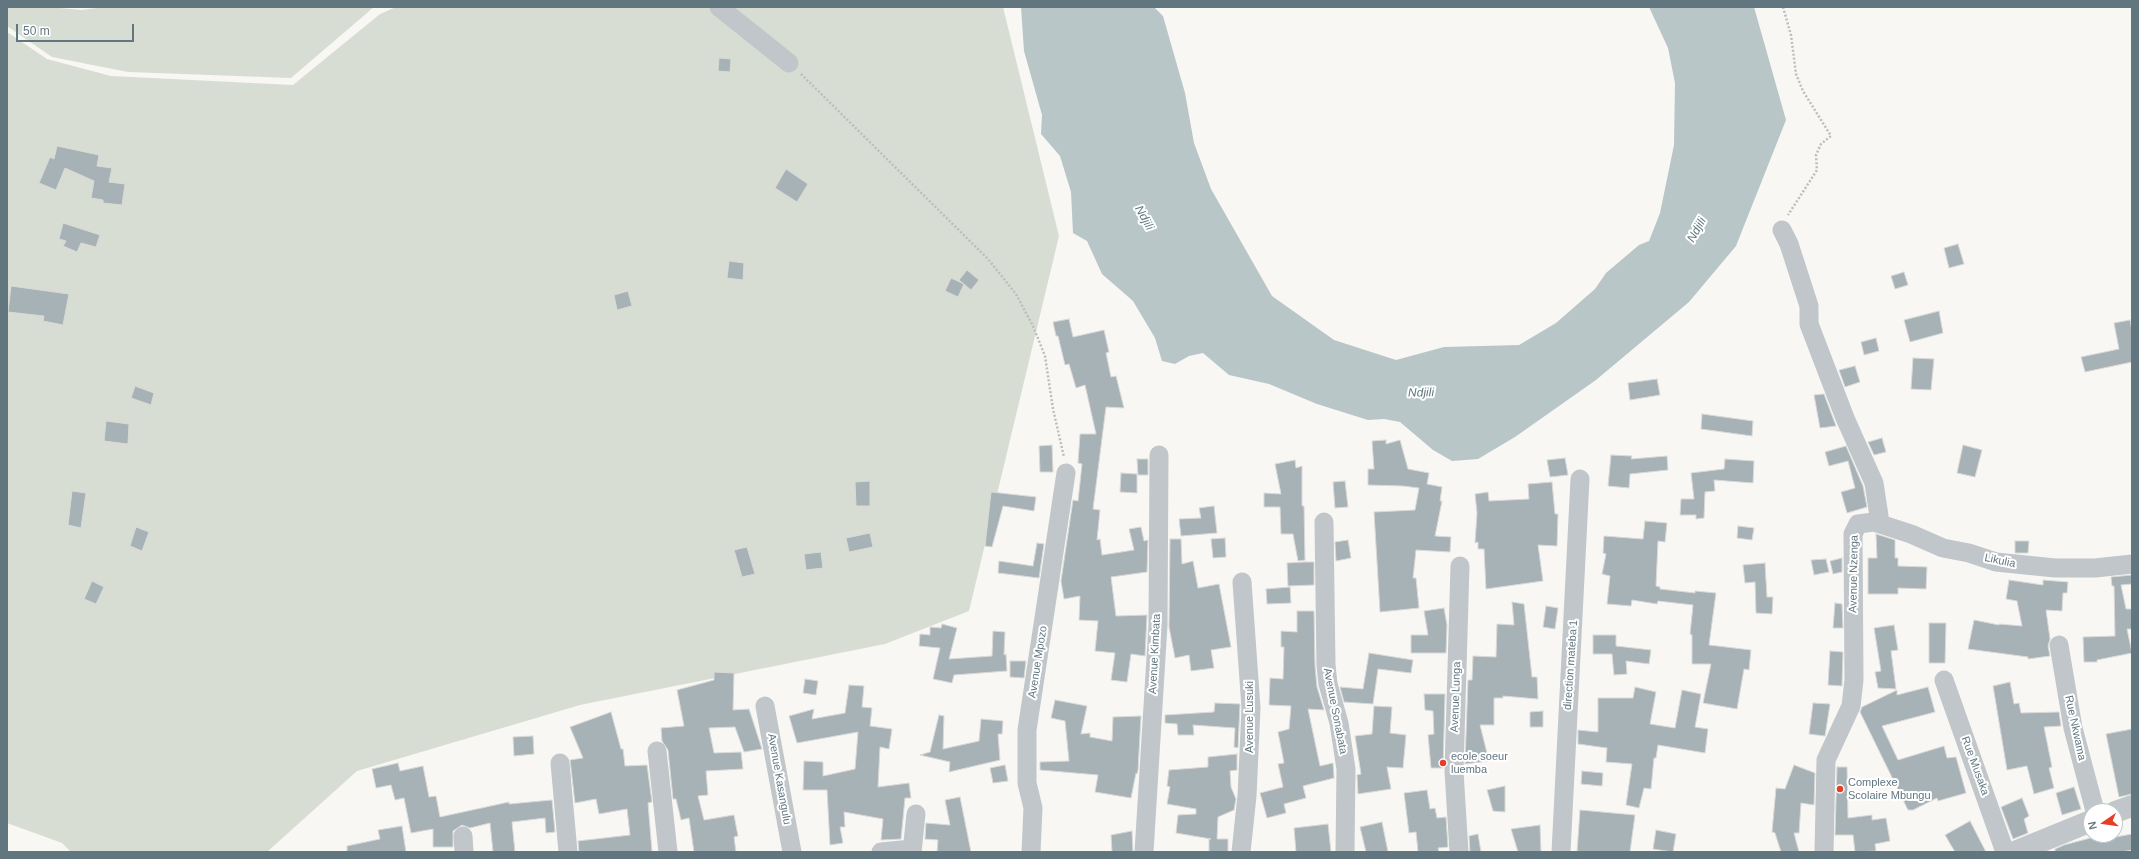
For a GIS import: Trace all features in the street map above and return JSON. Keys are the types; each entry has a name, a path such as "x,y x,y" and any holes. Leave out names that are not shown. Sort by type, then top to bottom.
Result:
{"street":[{"path":"719,7 789,62"},
{"path":"1782,230 1789,244 1809,306 1809,324 1845,418 1874,483 1879,516 1874,522"},
{"name":"Avenue Kimbata","path":"1144,852 1158,624 1159,455"},
{"name":"Avenue Mpozo","path":"1031,852 1033,808 1027,783 1027,730 1066,473"},
{"name":"direction mateba 1","path":"1561,852 1580,479"},
{"name":"Avenue Sonabata","path":"1324,522 1326,665 1328,684 1339,723 1346,769 1345,852"},
{"name":"Likulia","path":"1874,522 1911,534 1944,548 1969,553 1996,562 2055,568 2095,568 2132,564"},
{"name":"Avenue Nzenga","path":"1824,852 1826,760 1851,706 1854,680 1853,534 1858,524 1874,522"},
{"name":"Avenue Lunga","path":"1459,852 1454,771 1460,566"},
{"name":"Avenue Lusuki","path":"1241,852 1247,796 1252,708 1242,582"},
{"name":"Rue Nkwama","path":"2059,644 2073,728 2093,803"},
{"name":"Rue Musaka","path":"1944,680 2005,852"},
{"name":"Avenue Kasangulu","path":"765,706 792,852"},
{"path":"657,751 668,852"},
{"path":"560,764 568,852"},
{"path":"881,852 912,850 916,814"},
{"path":"2016,852 2083,824"}],"path":[{"path":"1782,230 1785,219 1817,170 1816,155 1821,144 1831,136 1803,91 1796,74 1791,34 1783,7"},
{"path":"789,62 988,259 1016,294 1033,326 1045,356 1066,473"}],"shaded area":[{"path":"7,7 48,7 82,10 104,7 374,7 291,78 128,72 52,57 7,26"},
{"path":"396,7 1003,7 1059,236 969,611 885,644 580,705 357,771 267,852 71,852 62,843 7,823 7,32 47,59 111,76 293,85 380,14"}],"water":[{"name":"Ndjili","path":"1021,7 1154,7 1163,16 1185,93 1194,143 1211,189 1272,296 1334,340 1396,360 1444,347 1519,345 1556,323 1595,289 1606,273 1639,245 1649,241 1660,213 1674,145 1675,83 1668,48 1649,7 1754,7 1786,120 1736,246 1689,302 1596,380 1515,437 1478,459 1452,461 1433,450 1400,422 1384,419 1368,420 1317,404 1269,384 1229,375 1203,353 1189,356 1175,364 1162,361 1155,338 1133,301 1102,274 1087,241 1073,233 1071,192 1060,156 1041,134 1042,115 1024,51"}],"building":[{"path":"719,58 731,59 730,72 718,71"},
{"path":"57,146 99,155 97,166 112,168 109,182 125,184 122,205 103,203 103,200 91,198 94,181 65,168 56,190 39,183 50,157 54,159"},
{"path":"786,169 808,184 797,202 775,188"},
{"path":"63,223 100,235 96,247 81,243 77,252 63,246 66,241 59,239"},
{"path":"1958,244 1964,264 1949,268 1944,248"},
{"path":"729,261 744,263 743,280 727,278"},
{"path":"967,270 979,280 971,290 959,280"},
{"path":"1904,272 1908,285 1895,289 1891,276"},
{"path":"951,278 964,284 958,297 945,291"},
{"path":"11,286 69,294 63,325 43,321 44,316 8,312"},
{"path":"628,291 632,306 617,310 614,295"},
{"path":"1939,311 1943,333 1910,342 1904,320"},
{"path":"1069,319 1073,337 1104,330 1109,352 1106,353 1111,377 1116,376 1124,408 1106,407 1093,509 1100,510 1097,540 1100,539 1102,555 1134,550 1129,529 1141,527 1144,541 1148,540 1147,572 1111,577 1116,616 1147,615 1145,656 1131,654 1127,682 1111,680 1115,653 1095,651 1098,621 1079,620 1080,596 1064,599 1061,581 1073,500 1078,501 1082,464 1078,463 1080,434 1096,434 1085,385 1076,388 1069,364 1065,365 1058,336 1056,336 1053,322"},
{"path":"2130,320 2132,331 2132,362 2085,372 2081,357 2119,349 2114,323"},
{"path":"1876,338 1879,351 1864,355 1861,342"},
{"path":"1913,358 1934,359 1931,390 1911,389"},
{"path":"1855,366 1860,382 1845,387 1839,370"},
{"path":"1657,379 1660,395 1630,400 1628,383"},
{"path":"135,386 154,393 151,405 131,398"},
{"path":"1824,394 1836,426 1820,428 1814,395"},
{"path":"1702,414 1753,421 1752,436 1701,429"},
{"path":"106,421 129,424 128,444 104,441"},
{"path":"1882,438 1886,452 1874,455 1868,442"},
{"path":"1386,440 1386,444 1400,440 1408,469 1429,473 1427,484 1442,487 1440,501 1442,501 1435,536 1451,537 1450,552 1416,550 1413,578 1416,578 1419,608 1380,612 1374,512 1415,510 1419,488 1368,485 1368,469 1374,469 1372,441"},
{"path":"1052,445 1053,472 1040,472 1039,446"},
{"path":"1963,445 1982,450 1975,477 1957,473"},
{"path":"1846,446 1863,486 1867,507 1847,513 1841,492 1855,488 1848,461 1829,466 1825,452"},
{"path":"1611,455 1632,456 1631,459 1667,456 1668,470 1630,474 1629,488 1608,486"},
{"path":"1565,458 1568,475 1550,477 1547,460"},
{"path":"1137,459 1148,459 1148,475 1138,475"},
{"path":"1725,459 1754,461 1753,483 1714,480 1715,491 1705,492 1704,518 1696,519 1696,515 1680,515 1681,499 1694,499 1691,473 1724,469"},
{"path":"1295,460 1296,468 1302,466 1302,506 1304,506 1305,560 1298,561 1293,534 1281,534 1280,507 1264,507 1264,493 1281,494 1275,464"},
{"path":"1121,473 1137,474 1137,493 1120,492"},
{"path":"870,481 870,506 856,506 855,482"},
{"path":"1345,481 1348,507 1335,508 1333,482"},
{"path":"1552,482 1555,514 1558,514 1557,546 1538,545 1543,581 1486,589 1484,549 1478,549 1478,542 1475,543 1477,513 1475,494 1488,492 1489,501 1529,499 1528,484"},
{"path":"72,491 86,493 81,528 68,525"},
{"path":"991,492 1036,497 1034,511 1003,506 992,547 985,546"},
{"path":"1214,506 1217,533 1181,536 1179,519 1201,518 1199,508"},
{"path":"1645,521 1667,523 1665,542 1658,541 1656,586 1660,587 1660,589 1695,593 1695,591 1716,593 1709,645 1751,650 1749,670 1744,669 1737,709 1703,703 1711,664 1692,664 1692,635 1690,634 1693,605 1658,601 1657,604 1632,600 1631,606 1607,604 1610,576 1602,574 1606,554 1603,553 1604,536 1643,539"},
{"path":"1738,526 1754,528 1752,540 1737,538"},
{"path":"136,527 149,532 142,551 130,546"},
{"path":"870,533 873,547 849,552 846,538"},
{"path":"1876,534 1895,540 1895,558 1898,558 1898,566 1927,567 1926,589 1898,588 1898,594 1868,594 1868,558 1877,558"},
{"path":"1225,538 1226,557 1213,558 1211,539"},
{"path":"1170,539 1181,539 1182,564 1193,561 1198,588 1219,584 1231,647 1211,650 1214,668 1191,671 1189,655 1175,658 1169,627"},
{"path":"1348,540 1351,558 1336,561 1335,542"},
{"path":"2015,541 2029,541 2028,553 2015,553"},
{"path":"1037,543 1044,544 1039,578 998,573 999,561 1033,566"},
{"path":"747,547 755,574 742,577 734,550"},
{"path":"821,552 823,568 806,570 804,554"},
{"path":"1842,558 1842,572 1833,574 1830,561"},
{"path":"1826,559 1829,572 1814,575 1811,560"},
{"path":"1314,562 1314,585 1288,586 1287,563"},
{"path":"1765,563 1767,597 1773,597 1772,614 1756,613 1755,582 1745,583 1743,565"},
{"path":"2132,575 2132,584 2121,585 2126,609 2132,609 2132,629 2127,629 2132,653 2097,660 2097,662 2084,662 2083,637 2115,636 2114,586 2112,586 2111,577"},
{"path":"2009,580 2043,585 2043,580 2068,582 2067,593 2063,593 2062,611 2046,610 2050,639 2048,646 2050,656 2028,659 2028,657 1968,649 1974,620 1999,625 2022,626 2017,601 2006,599"},
{"path":"92,581 104,587 96,604 84,599"},
{"path":"1290,587 1291,603 1267,604 1266,589"},
{"path":"1512,602 1524,604 1532,677 1537,677 1538,699 1503,696 1503,698 1494,698 1494,725 1480,725 1489,761 1465,764 1468,680 1472,680 1473,656 1496,657 1497,624 1514,625"},
{"path":"1835,603 1842,604 1843,628 1833,628"},
{"path":"1546,606 1558,608 1555,629 1543,627"},
{"path":"1444,608 1447,625 1446,653 1411,653 1411,635 1428,635 1424,611"},
{"path":"1297,611 1314,611 1317,687 1324,710 1308,709 1320,766 1333,763 1334,778 1303,786 1306,798 1284,804 1286,813 1267,818 1260,793 1283,787 1278,764 1284,763 1278,732 1289,729 1291,706 1269,705 1270,678 1283,679 1284,647 1281,647 1281,631 1297,632"},
{"path":"1929,623 1946,623 1945,663 1929,663"},
{"path":"942,624 957,628 949,659 992,656 993,631 1005,632 1004,655 1006,654 1007,671 954,675 952,683 933,679 940,648 919,646 920,634 930,635 930,627 941,628"},
{"path":"1894,625 1898,650 1891,651 1896,689 1878,688 1875,672 1881,671 1874,628"},
{"path":"1593,635 1616,635 1616,646 1651,650 1649,664 1626,661 1627,674 1614,675 1612,654 1593,654"},
{"path":"1830,651 1843,652 1842,686 1828,685"},
{"path":"1369,653 1413,660 1411,673 1378,669 1373,704 1344,702 1340,687 1363,689"},
{"path":"1010,661 1026,661 1024,678 1010,677"},
{"path":"714,672 734,673 733,710 749,709 762,749 744,752 735,727 709,728 714,753 741,752 743,769 706,771 708,795 698,796 704,820 734,815 738,836 734,837 736,852 694,852 689,818 681,820 676,799 673,799 668,750 662,741 661,728 684,726 677,690 714,680"},
{"path":"805,679 818,681 816,695 803,693"},
{"path":"2010,682 2014,704 2019,703 2021,713 2059,712 2061,726 2044,727 2052,767 2049,768 2054,788 2034,794 2027,766 2007,770 1993,686"},
{"path":"849,685 864,686 862,707 872,708 870,726 892,729 889,749 880,747 878,787 909,783 911,798 905,798 901,839 881,840 883,819 844,812 845,827 840,827 843,843 830,845 827,790 803,790 804,761 823,762 823,776 855,769 858,732 797,743 789,716 814,709 812,719 845,713"},
{"path":"1635,687 1656,692 1650,724 1675,728 1682,690 1701,694 1695,727 1708,729 1705,753 1658,745 1656,758 1654,758 1651,789 1644,788 1639,808 1626,805 1632,764 1606,762 1607,748 1578,744 1578,730 1598,732 1598,698 1633,698"},
{"path":"1928,687 1935,712 1882,726 1898,760 1944,746 1947,758 1956,757 1966,793 1938,801 1937,798 1913,810 1908,810 1860,712 1862,707 1897,690 1897,695"},
{"path":"1424,694 1445,694 1443,768 1431,768 1428,735 1434,734 1433,711 1425,710"},
{"path":"1055,700 1087,706 1081,734 1090,733 1090,737 1112,741 1113,717 1141,716 1138,770 1137,774 1136,773 1131,798 1095,792 1098,775 1040,770 1040,762 1069,761 1065,721 1051,718"},
{"path":"1215,703 1240,704 1238,748 1234,747 1235,728 1193,725 1194,735 1178,735 1177,724 1165,723 1165,715 1214,712"},
{"path":"1813,703 1830,704 1825,736 1809,734"},
{"path":"1374,706 1392,707 1390,733 1406,735 1403,768 1387,767 1391,789 1358,794 1357,775 1361,774 1355,736 1372,734"},
{"path":"1543,711 1543,727 1530,727 1530,712"},
{"path":"611,712 621,749 623,749 625,766 647,765 652,802 648,803 652,852 579,852 578,841 630,835 627,809 599,814 596,799 575,803 570,760 583,758 570,727"},
{"path":"939,715 944,716 943,749 979,741 981,719 1003,721 1002,734 998,734 1000,760 949,772 950,762 920,755 930,752"},
{"path":"2132,729 2132,794 2119,797 2106,734"},
{"path":"533,736 534,754 514,756 513,737"},
{"path":"1237,754 1237,770 1230,771 1231,787 1236,799 1234,810 1218,817 1217,839 1228,839 1228,852 1209,852 1209,839 1211,839 1176,833 1178,815 1196,814 1196,809 1167,804 1170,787 1167,786 1169,770 1208,767 1208,757"},
{"path":"398,763 400,771 423,766 429,797 436,796 440,817 509,802 509,804 552,800 555,832 546,833 545,818 512,822 515,852 493,852 490,823 470,828 462,825 453,831 453,847 433,847 433,829 411,833 404,798 395,800 391,785 376,788 372,769"},
{"path":"1005,765 1008,781 993,783 990,768"},
{"path":"1794,765 1815,773 1814,805 1801,803 1799,833 1794,833 1799,852 1781,852 1775,833 1772,832 1776,788 1785,789"},
{"path":"1837,767 1847,767 1848,818 1872,815 1872,820 1886,818 1890,841 1875,844 1876,851 1855,852 1853,835 1835,835"},
{"path":"1582,771 1603,773 1602,786 1581,784"},
{"path":"1505,786 1505,812 1493,811 1487,790"},
{"path":"2074,787 2081,809 2062,815 2056,793"},
{"path":"1427,790 1430,809 1435,808 1437,818 1446,817 1448,847 1438,848 1439,852 1418,852 1416,832 1409,833 1404,793"},
{"path":"960,797 971,852 937,852 938,840 925,839 926,823 950,825 945,800"},
{"path":"2022,798 2029,816 2024,819 2028,833 2013,839 2001,807"},
{"path":"1580,810 1635,815 1630,852 1577,852"},
{"path":"1970,821 1986,852 1955,852 1945,835"},
{"path":"1382,822 1388,852 1366,852 1360,827"},
{"path":"1328,824 1331,852 1296,852 1294,828"},
{"path":"1540,825 1541,852 1518,852 1511,829"},
{"path":"402,826 406,852 347,852 347,846 380,839 378,830"},
{"path":"1656,830 1676,834 1673,852 1653,849"},
{"path":"1132,831 1133,852 1112,852 1111,835"},
{"path":"1478,834 1481,852 1470,852 1469,836"},
{"path":"2132,834 2132,850 2122,852 2055,852 2055,849 2064,845 2083,840 2083,843 2123,843 2123,836"}],"place":[{"name":"ecole soeur luemba","path":"1443,763"},
{"name":"Complexe Scolaire Mbungu","path":"1840,789"}]}
